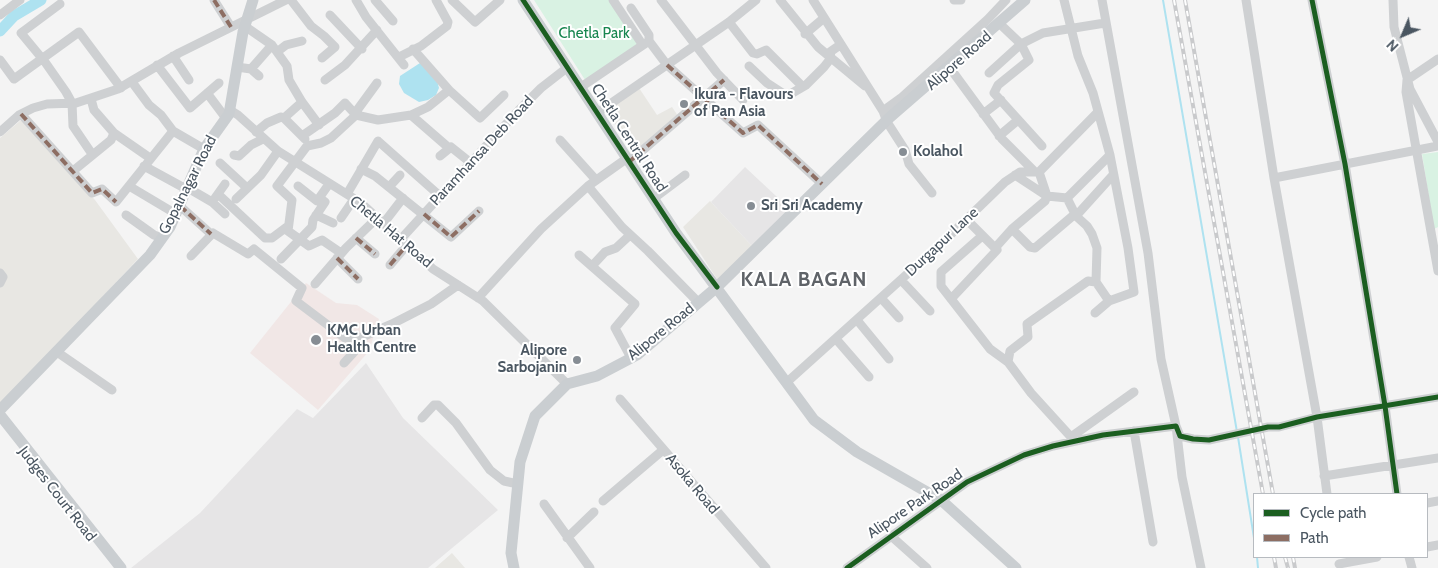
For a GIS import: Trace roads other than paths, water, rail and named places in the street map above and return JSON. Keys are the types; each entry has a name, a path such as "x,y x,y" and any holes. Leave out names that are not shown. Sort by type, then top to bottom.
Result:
{"main road":[{"name":"Gopalnagar Road","path":"0,410 144,261 162,238 188,189 204,149 228,114 253,0"},
{"name":"Chetla Central Road","path":"523,0 568,66 653,199 817,424 857,452 941,500 1016,568"},
{"name":"Alipore Road","path":"514,568 511,553 520,462 535,416 567,384 596,376 632,358 717,287 887,118 1025,0"},
{"name":"Alipore Road","path":"887,118 1032,0"},
{"path":"0,415 121,568"},
{"name":"Judges Court Road","path":"0,421 114,568"}],"street":[{"path":"0,15 20,0"},
{"path":"214,0 231,27"},
{"path":"0,132 21,114 47,104 72,103 91,99 121,88 173,56 231,27 247,22 286,0"},
{"path":"291,0 311,26 335,47 322,58"},
{"path":"356,0 366,17 404,65"},
{"path":"375,0 393,21"},
{"path":"399,57 421,46 447,26 448,22 436,0"},
{"path":"452,0 475,22 500,0"},
{"path":"613,0 645,42 667,65 743,133 758,125 822,184"},
{"path":"675,0 664,4 724,80 743,100"},
{"path":"597,113 729,22 756,0"},
{"path":"780,0 805,34 856,82 868,88"},
{"path":"813,0 887,118 905,150 909,164 932,193"},
{"path":"954,0 961,0"},
{"path":"887,118 902,98 988,20 1006,0"},
{"path":"1064,0 1078,56 1093,93 1110,155 1128,248 1134,292 1110,301 1094,313"},
{"path":"1102,0 1148,253 1161,359 1176,426 1182,476 1202,568"},
{"path":"1246,0 1274,178 1317,417 1327,493"},
{"path":"1312,0 1345,164 1385,406 1397,493"},
{"path":"1393,0 1394,27 1407,80 1422,115 1438,142"},
{"path":"60,4 21,32 43,59 72,103 73,126 92,154"},
{"path":"581,87 645,42 649,35 630,8"},
{"path":"330,15 362,48"},
{"path":"805,34 824,18"},
{"path":"247,22 274,49 287,66 289,80 319,125"},
{"path":"729,22 753,53 757,54 766,50 802,86"},
{"path":"989,72 1021,44 1043,33 1105,23"},
{"path":"1001,25 1021,44 1029,60 994,93 1042,146"},
{"path":"325,80 362,48 377,30"},
{"path":"0,60 14,79 79,32 121,88"},
{"path":"250,68 274,49 302,40"},
{"path":"831,58 830,52 840,45"},
{"path":"413,49 449,90 480,118 504,95"},
{"path":"173,56 189,80"},
{"path":"750,66 767,83 787,96 819,72 831,58"},
{"path":"1407,80 1438,59"},
{"path":"157,65 190,108 219,82"},
{"name":"Paramhansa Deb Road","path":"390,265 424,214 440,196 535,94 568,66"},
{"path":"237,67 250,68 259,76"},
{"path":"950,68 999,136 1036,171 1047,196 1045,201 1012,229 995,248 996,252 951,299"},
{"path":"478,298 541,229 588,186 627,161 724,80"},
{"path":"1407,80 1406,92 1438,271"},
{"path":"132,82 149,105 161,115 173,131 204,149"},
{"path":"358,279 339,256 322,240 309,246 288,231 292,200 278,186 309,145 321,143 331,138 356,115 377,83"},
{"path":"302,136 319,125 345,103 356,115 378,120 411,115 428,107 449,90"},
{"name":"Chetla Hat Road","path":"207,93 228,114 238,115 263,139 294,163 350,197 380,221 433,269 478,298 567,384"},
{"path":"91,99 94,110 114,133 150,158"},
{"path":"983,114 1001,100"},
{"path":"256,132 266,123 281,117 284,118 302,102"},
{"path":"1015,175 1036,171 1098,112"},
{"path":"21,114 92,193 102,189 116,202 173,131"},
{"path":"411,115 449,148 451,146 471,163"},
{"path":"284,118 309,145"},
{"path":"999,136 1018,120"},
{"path":"73,171 110,140 114,133"},
{"path":"234,155 239,156 251,145 263,139"},
{"path":"560,140 596,180"},
{"path":"316,215 337,221 378,141 440,196"},
{"path":"1274,178 1438,146"},
{"path":"440,156 449,148"},
{"path":"236,199 246,187 261,175 278,151"},
{"path":"1068,198 1110,155"},
{"path":"220,163 246,187"},
{"path":"144,166 211,201 225,214"},
{"path":"362,169 390,188 451,237 479,211"},
{"path":"390,188 400,174"},
{"path":"653,199 685,175"},
{"path":"1015,175 1047,196 1068,198"},
{"name":"Durgapur Lane","path":"786,383 882,298 1015,175"},
{"path":"1012,229 1030,247 1035,248 1075,215 1113,175"},
{"path":"211,201 220,195 225,184"},
{"path":"298,186 317,201 329,184"},
{"path":"129,186 178,210 211,234 213,233 248,254 254,249 302,288 296,301 344,338 357,338 392,324 431,304 458,285"},
{"path":"588,186 630,235 698,302"},
{"path":"220,195 266,238 272,238 288,226"},
{"path":"281,259 312,227 316,215 325,202 320,198"},
{"path":"315,284 356,238 398,208 403,198"},
{"path":"1068,198 1075,215 1087,226 1097,248 1096,282 1110,301"},
{"path":"126,215 154,236 162,238"},
{"path":"967,220 995,248"},
{"path":"191,256 211,234"},
{"path":"592,266 605,252 616,248 630,235"},
{"path":"982,236 941,272 941,286 990,349 1008,362 1031,393 1071,437 1134,392"},
{"path":"356,238 375,254"},
{"path":"579,255 635,304 615,328 632,358"},
{"path":"0,273 2,277 0,283"},
{"path":"901,280 930,311"},
{"path":"1008,362 1010,352 1028,337 1026,329 1031,320 1088,281 1096,282"},
{"path":"882,298 899,318"},
{"path":"857,320 889,359"},
{"path":"344,363 355,351 357,338"},
{"path":"836,339 869,377"},
{"path":"56,352 112,390"},
{"path":"1176,426 1180,436 1200,440 1231,436 1317,417 1438,397"},
{"name":"Asoka Road","path":"620,398 766,568"},
{"path":"422,418 434,405 438,405 456,423 490,470 504,481 518,484"},
{"name":"Alipore Park Road","path":"847,568 967,482 1024,455 1067,442 1176,426"},
{"path":"1134,431 1153,542"},
{"path":"603,501 663,450"},
{"path":"1324,476 1438,458"},
{"path":"544,504 590,568"},
{"path":"567,538 594,512"},
{"path":"891,536 927,568"},
{"path":"1339,563 1371,558"}],"water":[{"path":"420,63 436,77 439,88 436,95 428,100 419,102 404,93 399,84 400,76"}],"waterway":[{"path":"0,31 14,16 41,0"},
{"path":"1163,0 1237,432"},
{"path":"1238,437 1253,532"},
{"path":"1257,558 1258,568"}],"railway":[{"path":"1174,0 1263,493"},
{"path":"1185,0 1273,493"},
{"path":"1274,558 1276,568"},
{"path":"1285,558 1288,568"},
{"path":"1293,558 1295,568"}],"place":[{"name":"Ikura - Flavours of Pan Asia","path":"684,104"},
{"name":"Kolahol","path":"903,152"},
{"name":"Sri Sri Academy","path":"751,206"},
{"name":"KMC Urban Health Centre","path":"316,340"},
{"name":"Alipore Sarbojanin","path":"577,360"}],"district":[{"name":"KALA BAGAN","path":"804,280"}],"park label":[{"name":"Chetla Park","path":"594,34"}]}
